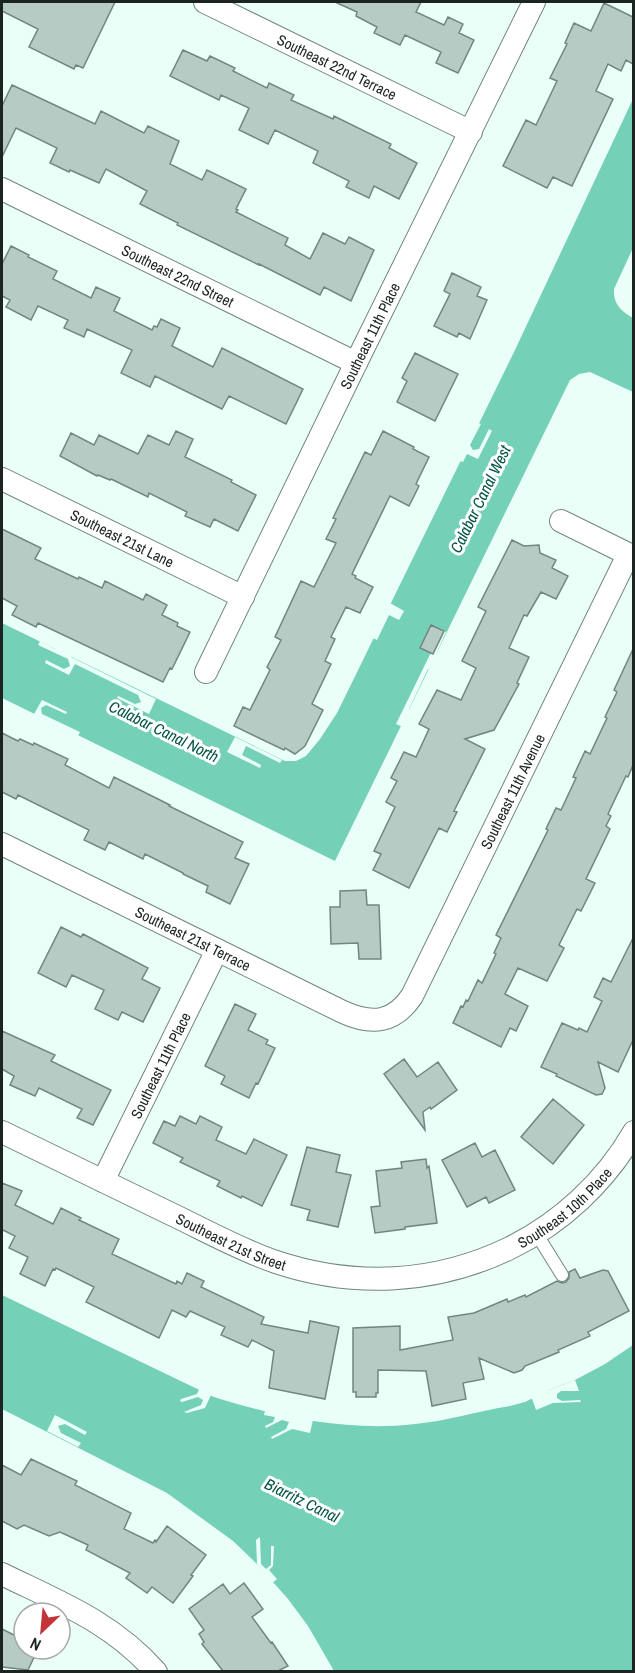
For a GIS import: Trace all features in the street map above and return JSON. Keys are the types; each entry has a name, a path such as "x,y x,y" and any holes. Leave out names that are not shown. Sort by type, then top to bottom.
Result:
{"street":[{"name":"Southeast 22nd Terrace","path":"204,2 471,132"},
{"name":"Southeast 11th Place","path":"206,672 534,2"},
{"name":"Southeast 22nd Street","path":"2,189 356,363"},
{"name":"Southeast 21st Lane","path":"2,479 243,597"},
{"path":"561,521 631,556"},
{"name":"Southeast 11th Avenue","path":"387,1018 401,1010 412,996 631,556"},
{"name":"Southeast 21st Terrace","path":"2,844 352,1016 370,1020 387,1018"},
{"name":"Southeast 11th Place","path":"103,1181 217,950"},
{"name":"Southeast 21st Street","path":"2,1132 260,1256 309,1272 351,1278 408,1278 443,1273 477,1263"},
{"name":"Southeast 10th Place","path":"477,1263 524,1241 552,1223 595,1185 618,1158 633,1132"},
{"path":"2,1574 103,1625 135,1649 156,1671"}],"lane":[{"path":"536,1233 562,1275"}],"water":[{"path":"633,99 633,248 614,289 615,299 619,306 633,318 633,392 590,372 579,374 570,380 335,861 2,698 2,623 285,761 296,761 306,756 337,713 514,352"},
{"name":"Biarritz Canal","path":"2,1295 214,1397 263,1411 339,1424 390,1426 427,1423 525,1402 575,1380 605,1364 633,1345 633,1671 334,1671 308,1626 288,1599 233,1541 167,1493 2,1409"}],"pier":[{"path":"478,423 481,424 470,445 473,450 479,449 489,429 492,431 478,459 467,454 463,462 459,461"},
{"path":"390,603 404,611 399,620 389,615 377,640 373,638 378,628 375,627"},
{"path":"442,630 446,632 437,652 439,653 431,670 428,669 409,709 411,711 403,727 396,724"},
{"path":"40,641 55,649 57,646 72,654 71,657 156,699 149,714 117,698 118,696 135,704 141,702 138,695 75,664 69,675 45,663 46,660 64,669 70,666 68,659 38,645"},
{"path":"42,700 67,712 66,714 46,705 41,708 42,714 80,732 78,736 47,724 48,721 34,714"},
{"path":"235,737 282,760 280,763 246,746 242,755 261,765 260,768 227,752"},
{"path":"575,1380 579,1391 561,1391 557,1394 557,1398 562,1401 580,1400 581,1402 553,1403 536,1410 531,1396 546,1388 547,1391"},
{"path":"200,1387 212,1393 205,1408 184,1412 201,1405 203,1400 198,1397 180,1401 197,1394"},
{"path":"265,1411 282,1414 283,1411 296,1414 296,1417 313,1420 310,1433 292,1429 272,1439 271,1437 286,1429 289,1422 282,1420 266,1428 265,1426 273,1422 275,1417 264,1415"},
{"path":"55,1415 87,1432 85,1435 65,1424 58,1426 61,1433 81,1443 78,1447 47,1431"},
{"path":"260,1537 261,1564 266,1569 271,1565 271,1546 274,1546 273,1566 269,1570 277,1579 271,1584 262,1575 264,1573 257,1564 256,1540"}],"building":[{"path":"2,2 115,2 83,68 76,65 74,69 29,47 38,29 2,11"},
{"path":"335,2 421,2 416,12 444,25 448,17 463,24 459,33 474,40 458,73 436,63 441,52 405,35 400,45 374,33 377,27 356,16 357,12"},
{"path":"604,3 633,17 633,64 626,60 621,71 608,64 596,91 613,99 572,186 553,177 547,188 503,166 526,120 536,125 557,81 550,78 567,44 565,43 574,23 591,31"},
{"path":"183,50 207,61 210,56 235,68 233,71 267,88 269,83 294,95 291,100 333,119 334,116 391,144 389,148 417,163 399,199 374,186 369,198 346,187 349,181 313,163 318,151 275,130 268,144 239,130 249,108 221,95 219,100 170,76"},
{"path":"12,85 95,124 101,111 144,133 148,126 179,141 170,164 202,180 207,170 246,189 236,212 288,238 285,245 310,259 323,233 345,244 349,237 374,250 351,301 324,287 320,295 177,225 178,223 140,204 147,191 106,169 99,183 50,163 57,148 16,128 2,157 2,106"},
{"path":"11,246 57,271 53,279 91,298 96,287 120,298 114,311 152,330 154,326 157,327 161,319 180,328 172,346 213,367 222,348 303,389 286,424 229,396 222,409 155,376 150,387 121,373 132,350 87,329 84,337 64,328 68,320 38,306 31,320 6,307 10,300 2,296 2,264"},
{"path":"452,273 481,287 477,296 487,300 470,339 459,333 457,337 434,326 450,294 444,291"},
{"path":"415,353 458,374 435,421 397,402 407,381 402,378"},
{"path":"176,431 193,439 185,457 232,480 231,482 256,495 238,531 214,519 210,527 185,516 187,512 149,493 148,497 111,479 97,476 60,456 71,433 94,445 99,435 138,454 148,435 169,445"},
{"path":"383,431 429,457 416,484 419,486 409,506 390,496 352,574 356,576 355,578 373,587 360,613 346,607 331,637 335,639 325,661 331,664 312,704 323,710 305,746 295,754 234,726 243,707 250,710 270,670 267,667 281,640 275,637 301,581 314,587 336,543 326,539 336,519 333,518 365,452 371,455"},
{"path":"2,529 41,548 35,559 78,579 79,577 102,588 105,581 143,600 146,594 167,605 162,615 190,632 163,682 38,623 36,627 12,615 17,606 2,598"},
{"path":"512,540 524,546 539,545 540,553 556,560 552,568 568,576 556,599 541,592 527,616 524,615 509,648 529,657 517,683 519,684 494,730 465,739 485,749 454,811 457,812 447,832 439,828 409,888 373,870 381,854 374,851 395,807 386,802 397,781 391,778 404,752 416,757 429,729 419,724 437,690 461,700 476,668 462,661 486,611 478,607"},
{"path":"431,625 444,631 433,654 420,648"},
{"path":"633,649 633,765 608,814 611,816 606,826 610,829 586,879 595,883 581,911 577,909 559,945 564,948 547,981 518,968 505,994 528,1006 516,1031 510,1028 501,1047 453,1023 461,1006 463,1007 466,1000 468,1001 478,980 482,983 496,954 494,953 501,938 496,935 548,830 546,829 556,808 561,810 576,778 573,777 585,751 590,754 607,718 605,717 617,692 614,690"},
{"path":"2,733 18,741 20,739 33,745 34,743 68,759 65,765 109,788 114,777 243,842 235,858 249,864 230,904 206,892 208,886 145,854 143,859 109,842 105,850 84,840 89,830 18,795 16,799 2,792"},
{"path":"366,890 367,905 379,905 381,959 359,959 358,943 331,944 330,907 340,907 340,891"},
{"path":"61,927 81,937 83,934 148,968 142,979 160,988 143,1022 122,1012 118,1020 95,1009 104,990 72,975 66,987 38,973"},
{"path":"633,938 633,1040 618,1072 598,1062 605,1088 602,1094 596,1095 541,1067 562,1023 587,1032 602,1001 594,997 603,978 611,982"},
{"path":"235,1004 256,1014 248,1030 268,1040 266,1044 275,1048 249,1098 221,1084 225,1076 205,1066"},
{"path":"2,1031 55,1055 51,1061 111,1090 93,1125 77,1118 82,1109 39,1088 35,1096 10,1085 14,1076 2,1069"},
{"path":"404,1059 417,1077 438,1062 457,1090 431,1109 430,1107 423,1112 425,1130 384,1074"},
{"path":"553,1099 584,1125 553,1164 521,1137"},
{"path":"180,1116 196,1124 200,1116 222,1127 216,1140 246,1154 254,1139 287,1155 262,1206 217,1186 220,1181 180,1162 183,1158 153,1143 164,1121 175,1126"},
{"path":"475,1143 482,1157 495,1150 515,1190 489,1203 486,1197 467,1207 442,1160"},
{"path":"307,1147 340,1155 336,1172 351,1175 338,1227 307,1220 310,1210 291,1205"},
{"path":"426,1159 437,1223 375,1233 371,1207 380,1206 376,1171 402,1168 401,1162"},
{"path":"2,1183 22,1191 15,1205 53,1224 61,1208 81,1218 79,1220 119,1239 112,1254 176,1284 177,1281 182,1284 187,1273 204,1281 201,1287 264,1317 261,1324 308,1333 310,1321 339,1327 325,1399 269,1388 274,1351 252,1340 248,1347 221,1335 225,1327 190,1311 186,1317 172,1310 159,1338 86,1302 94,1287 56,1268 53,1269 45,1286 20,1274 28,1257 9,1248 15,1236 3,1230 2,1232"},
{"path":"575,1269 580,1278 603,1270 608,1271 629,1311 588,1332 590,1336 514,1373 479,1358 484,1379 463,1383 466,1399 432,1406 426,1371 378,1370 376,1397 356,1397 356,1392 353,1392 353,1328 400,1326 400,1350 453,1340 448,1317 474,1313 507,1299 508,1302 525,1295 526,1297 557,1281 566,1282 569,1272"},
{"path":"31,1459 77,1481 75,1485 131,1513 124,1529 153,1543 167,1526 206,1555 173,1603 152,1587 147,1593 126,1578 130,1573 86,1550 88,1545 60,1532 49,1536 24,1525 17,1529 2,1521 2,1465 21,1475"},
{"path":"244,1583 263,1609 252,1617 288,1666 278,1671 223,1671 202,1644 204,1642 199,1634 204,1630 189,1609 223,1584 230,1594"},
{"path":"2,1629 12,1634 12,1661 32,1661 28,1670 2,1667"}],"water label":[{"name":"Calabar Canal West","path":"480,499"},
{"name":"Calabar Canal North","path":"164,731"}]}
